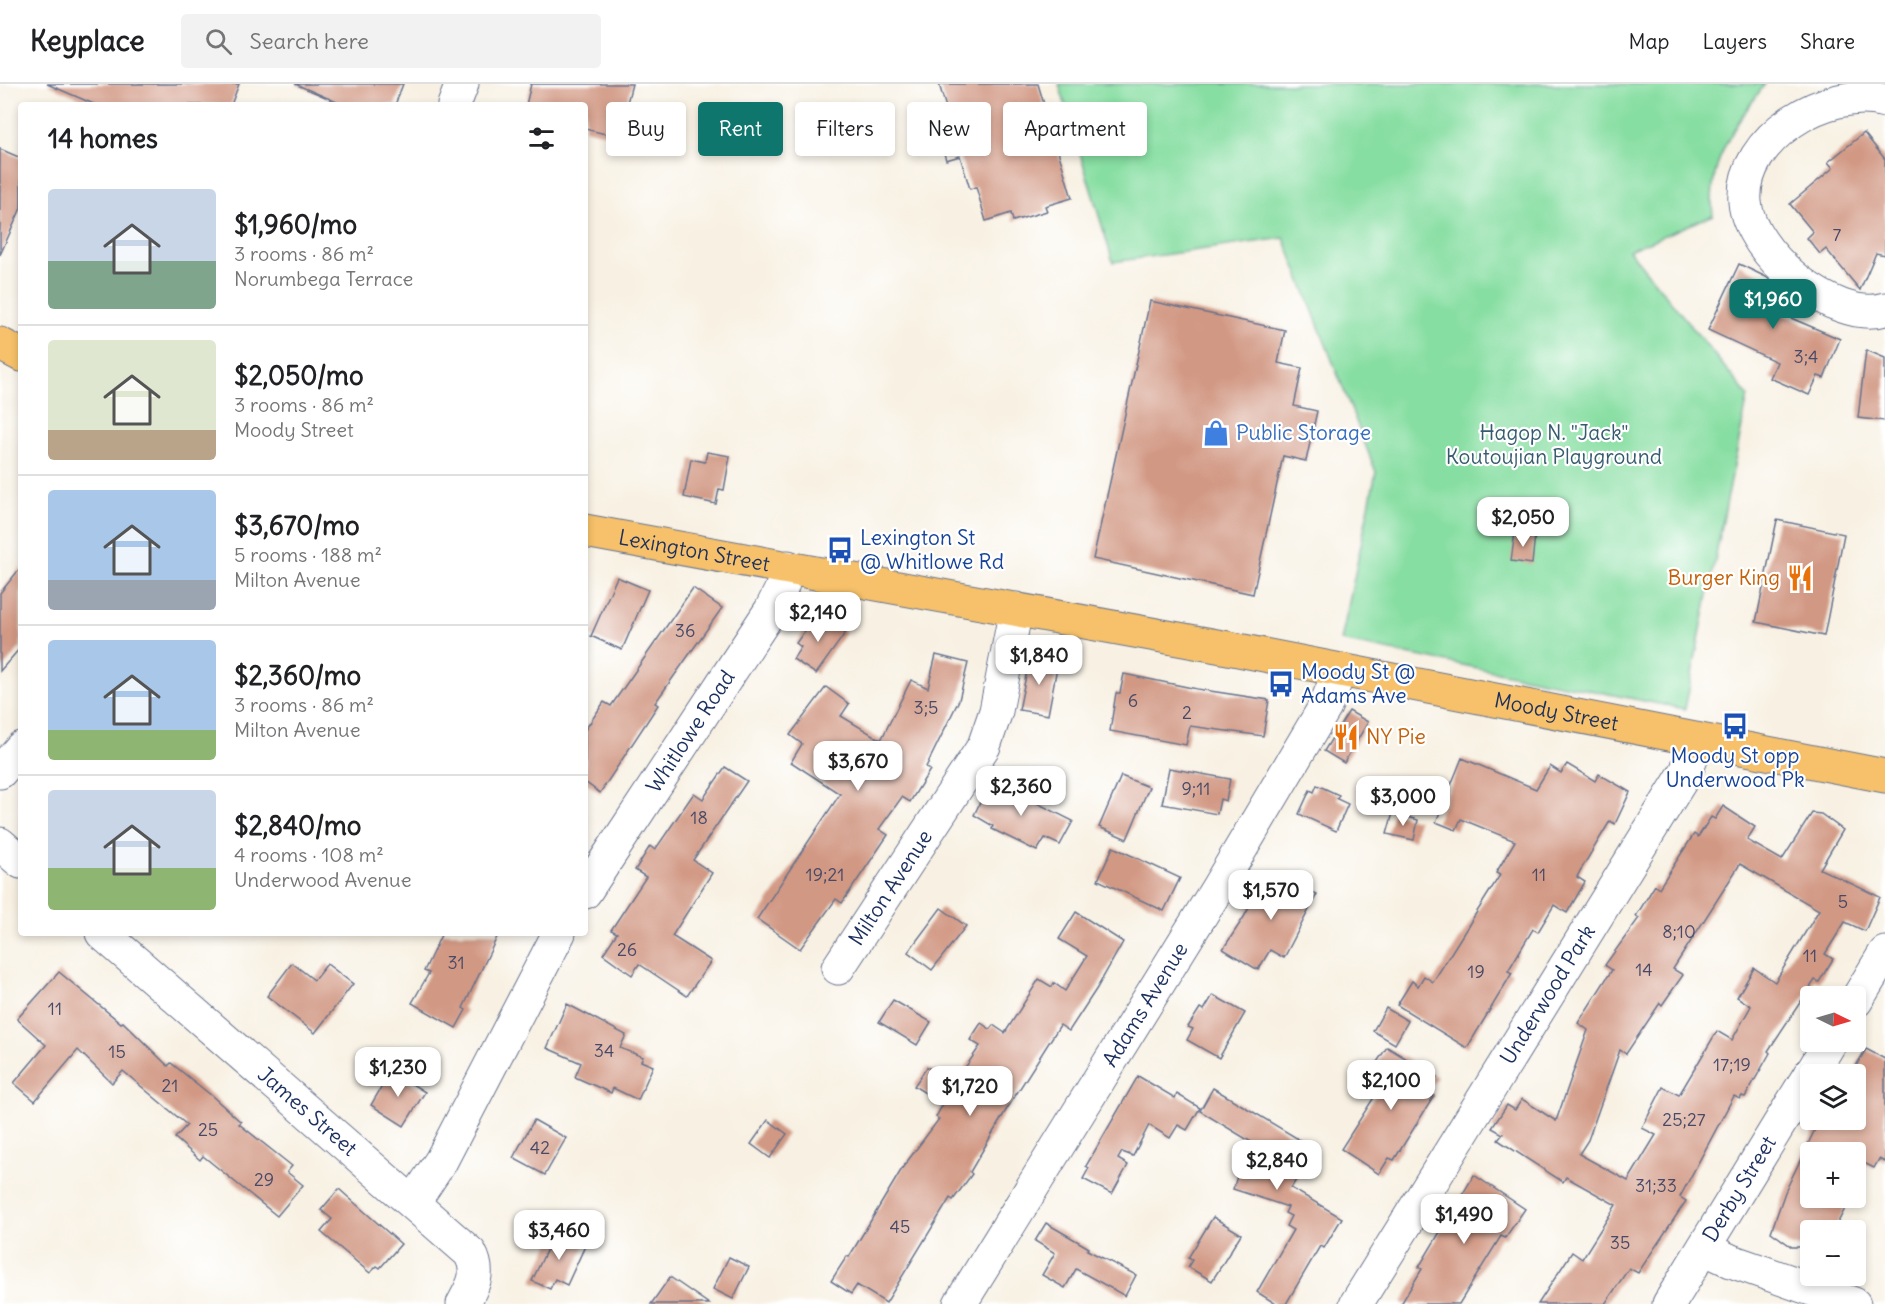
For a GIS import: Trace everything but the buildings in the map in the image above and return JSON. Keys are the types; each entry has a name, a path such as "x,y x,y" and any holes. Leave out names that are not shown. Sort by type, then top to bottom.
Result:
{"main road":[{"path":"0,344 18,353"},
{"name":"Lexington Street","path":"588,532 1228,648"},
{"name":"Moody Street","path":"1228,648 1885,776"}],"street":[{"path":"455,102 462,84"},
{"path":"1885,101 1868,97 1850,99 1816,108 1800,116 1775,136 1760,154 1749,174 1745,195 1747,215 1760,238 1789,272 1809,290 1842,307 1860,310 1885,309"},
{"name":"Whitlowe Road","path":"588,887 771,610 781,590 788,567"},
{"name":"Milton Avenue","path":"838,968 981,753 996,711 1017,609"},
{"name":"Adams Avenue","path":"960,1304 1217,889 1325,707 1340,670"},
{"name":"Underwood Park","path":"1356,1304 1686,772 1698,740"},
{"path":"0,772 18,751"},
{"path":"0,844 18,859"},
{"name":"James Street","path":"105,936 463,1245 475,1263 476,1280 463,1304"},
{"path":"413,1203 441,1161 557,936"},
{"path":"1865,986 1885,953"},
{"name":"Derby Street","path":"1670,1304 1800,1092"},
{"path":"1704,1248 1731,1261 1854,1304"}],"green space":[{"name":"Hagop N. \"Jack\" Koutoujian Playground","path":"1059,84 1765,84 1734,129 1719,161 1712,196 1713,215 1629,250 1748,396 1685,709 1341,641 1376,472 1284,238 1113,262 1081,156 1147,156 1147,102 1064,102"}],"place":[{"name":"Public Storage","path":"1216,433"},
{"name":"Lexington St @ Whitlowe Rd","path":"840,550"},
{"name":"Burger King","path":"1800,578"},
{"name":"Moody St @ Adams Ave","path":"1281,684"},
{"name":"Moody St opp Underwood Pk","path":"1735,726"},
{"name":"NY Pie","path":"1346,737"}]}
